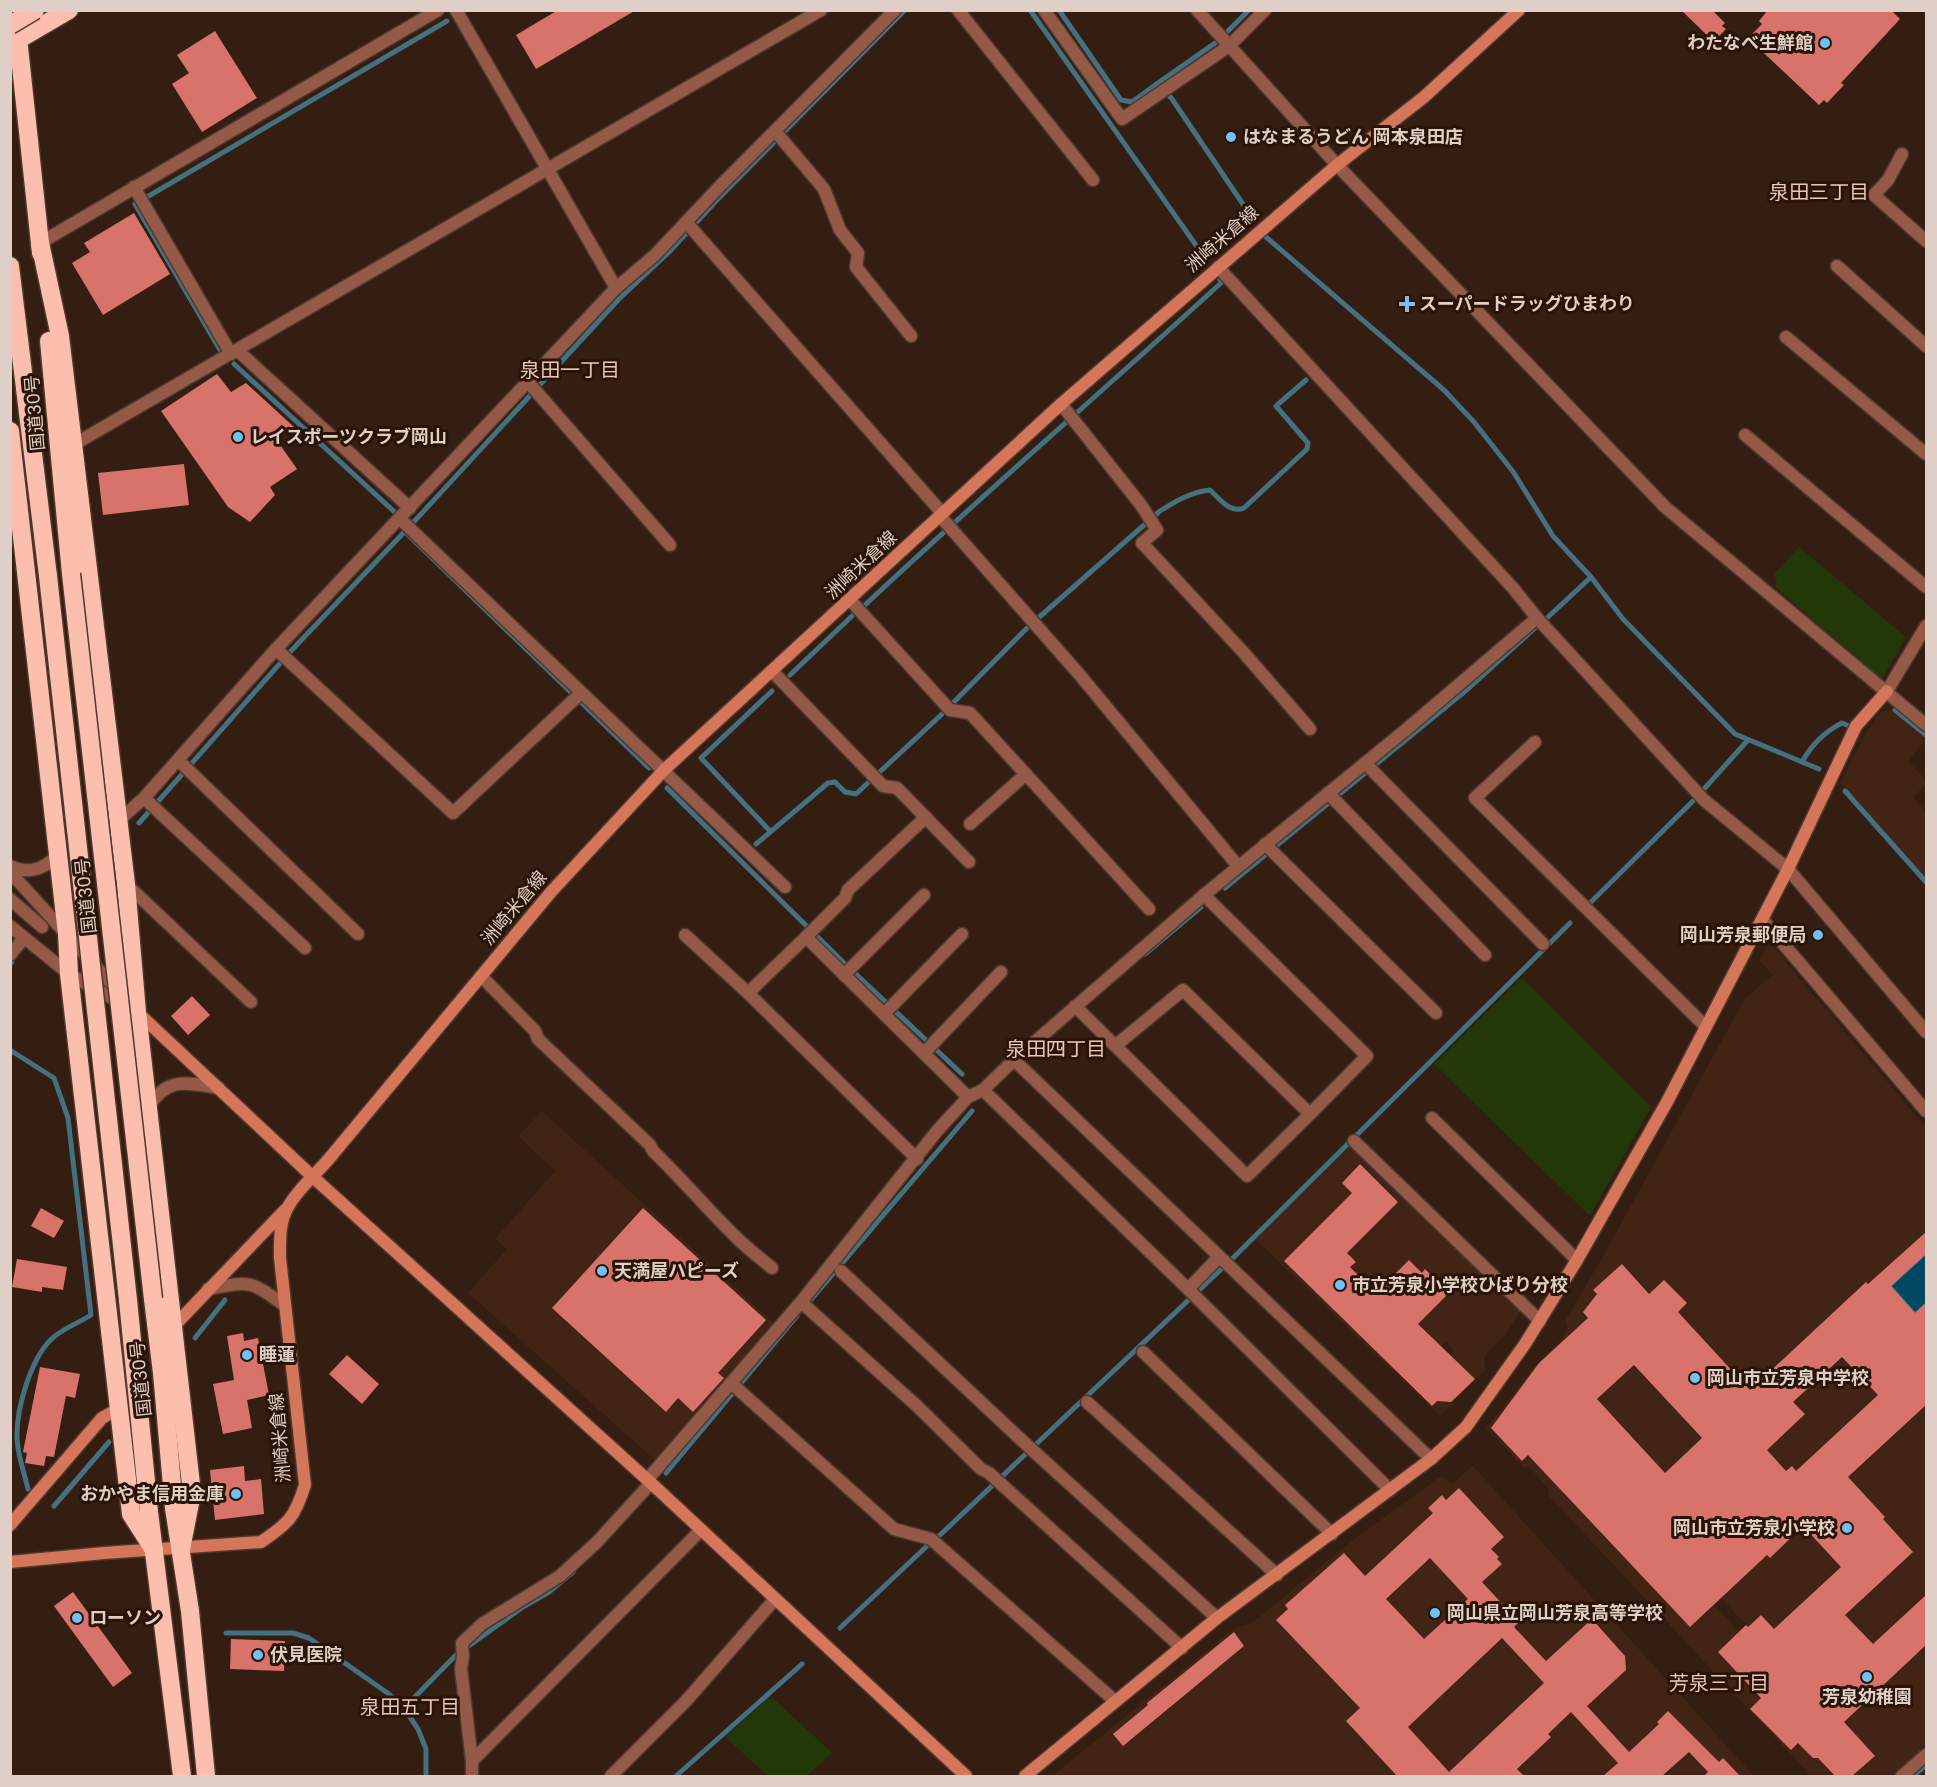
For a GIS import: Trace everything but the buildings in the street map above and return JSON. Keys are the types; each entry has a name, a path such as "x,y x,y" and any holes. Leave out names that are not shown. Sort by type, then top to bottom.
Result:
{"highway":[{"name":"国道30号","path":"15,10 13,36 40,243 71,574 162,1373 174,1508 190,1611 206,1776"},
{"path":"13,36 35,10"},
{"path":"13,36 69,10"},
{"path":"40,243 60,336 74,445 126,884 137,1012 174,1326 192,1493 181,1548"},
{"name":"国道30号","path":"10,266 48,576 154,1550 182,1776"},
{"path":"10,431 16,536 58,855 69,974 131,1514 154,1550"}],"main road":[{"name":"洲崎米倉線","path":"174,1326 288,1207 551,891 664,770 850,600 1068,413 1218,267 1337,165 1424,97 1520,10"},
{"path":"1025,1776 1217,1618 1431,1459 1466,1427 1540,1321 1577,1260 1667,1101 1788,868 1856,726 1887,690"},
{"path":"137,1012 313,1177 649,1481 966,1776"},
{"name":"洲崎米倉線","path":"10,1562 261,1542 282,1528 297,1510 305,1485 280,1258 282,1222 288,1207"},
{"path":"10,1525 102,1418 118,1409"}],"street":[{"path":"40,243 139,196 438,10"},
{"path":"456,10 616,288"},
{"path":"74,445 821,10"},
{"path":"118,820 149,804 403,516 533,387 616,288 690,226 779,135 895,10"},
{"path":"958,10 1093,180"},
{"path":"1044,10 1122,118 1229,46 1265,10"},
{"path":"1197,10 1337,165 1665,507 1887,690 1926,725"},
{"path":"779,135 824,189 840,230 858,253 856,267 911,336"},
{"path":"1902,154 1888,180 1874,195 1926,241"},
{"path":"139,196 234,352 403,516 411,529 578,696 664,770 785,887"},
{"path":"690,226 1079,674 1238,866"},
{"path":"1838,266 1926,346"},
{"path":"1218,267 1704,800 1788,868 1926,1032"},
{"path":"1786,338 1926,454"},
{"path":"533,387 670,545"},
{"path":"1068,413 1157,530 1142,543 1244,652 1310,729"},
{"path":"1745,435 1926,587"},
{"path":"850,600 948,708 970,713 1149,909"},
{"path":"472,1776 461,1669 462,1643 482,1624 560,1576 597,1542 804,1305 937,1131 968,1097 983,1090 1075,1006 1238,866 1270,848 1369,767 1537,618"},
{"path":"1887,690 1926,626"},
{"path":"282,654 453,813 578,696"},
{"path":"772,672 874,777 884,786 897,788 969,862"},
{"path":"1535,742 1475,798 1705,1026"},
{"path":"183,766 358,934"},
{"path":"1369,767 1543,944"},
{"path":"970,824 1026,774"},
{"path":"1332,797 1485,955"},
{"path":"149,804 304,948"},
{"path":"748,993 845,898 848,891 926,817"},
{"path":"1270,848 1436,1013"},
{"path":"10,866 23,872 39,869 58,855"},
{"path":"10,872 137,1012"},
{"path":"126,884 251,1002"},
{"path":"849,971 924,895"},
{"path":"1075,1006 1247,1176 1367,1056 1204,895"},
{"path":"10,899 42,927"},
{"path":"1762,919 1926,1111"},
{"path":"10,926 69,974 137,1012"},
{"path":"810,933 930,1047 968,1097"},
{"path":"889,1009 962,934"},
{"path":"686,935 917,1159"},
{"path":"10,955 24,938"},
{"path":"930,1047 1001,972"},
{"path":"481,976 535,1031 538,1039 650,1145 653,1151 738,1239 772,1268"},
{"path":"1115,1046 1182,990 1310,1114"},
{"path":"1014,1060 1431,1459"},
{"path":"149,1106 156,1095 171,1085 184,1083 219,1088"},
{"path":"983,1090 1390,1490"},
{"path":"1432,1118 1577,1260"},
{"path":"1354,1141 1540,1321"},
{"path":"1192,1293 1224,1261"},
{"path":"841,1271 1031,1449 1217,1618"},
{"path":"208,1289 248,1283 258,1286 284,1305"},
{"path":"804,1305 917,1406 981,1469 997,1480 1182,1648"},
{"path":"1143,1352 1332,1534"},
{"path":"735,1386 894,1529 931,1539 1116,1701"},
{"path":"1088,1402 1277,1575"},
{"path":"472,1761 701,1530"},
{"path":"611,1776 686,1701 775,1599"},
{"path":"1902,1776 1926,1755"}],"shaded area":[{"path":"1882,711 1892,711 1926,739 1908,761 1926,780 1926,784 1913,797 1926,812 1926,878 1840,782 1868,730"},
{"path":"1772,946 1926,1127 1926,1352 1796,1471 1792,1466 1775,1482 1760,1433 1846,1353 1890,1307 1866,1282 1731,1408 1745,1384 1683,1317 1659,1330 1686,1303 1664,1280 1644,1299 1539,1363 1491,1428 1522,1461 1562,1424 1690,1627 1714,1605 1739,1631 1718,1652 1757,1694 1780,1681 1750,1709 1771,1732 1798,1707 1786,1669 1913,1552 1843,1483 1926,1405 1926,1747 1892,1776 1811,1776 1548,1495 1549,1489 1528,1466 1525,1469 1486,1428 1537,1364 1565,1334 1567,1326 1565,1321 1745,998 1773,975 1759,960 1767,947"},
{"name":"天満屋ハピーズ","path":"542,1111 775,1324 657,1462 468,1293 507,1249 495,1239 555,1171 518,1136"},
{"path":"1352,1144 1520,1311 1506,1334 1484,1356 1485,1370 1440,1416 1255,1239","holes":["1361,1165 1398,1202 1321,1279 1355,1262 1350,1267 1365,1282 1379,1306 1409,1260 1422,1273 1426,1269 1449,1293 1389,1346 1394,1351 1420,1325 1441,1346 1446,1342 1454,1351 1450,1354 1474,1379 1451,1402 1446,1402 1441,1397 1431,1406 1385,1361 1387,1358 1285,1261 1354,1191 1350,1191 1342,1183"]},
{"path":"1634,1365 1696,1432 1706,1435 1665,1473 1612,1414 1594,1430 1580,1415"},
{"name":"岡山県立岡山芳泉高等学校","path":"1473,1466 1754,1776 1052,1776 1236,1627 1252,1623 1352,1541 1441,1476 1452,1484"},
{"path":"1803,1526 1836,1561 1859,1550 1774,1629 1761,1615 1748,1627 1721,1598 1745,1531 1770,1557"}],"green space":[{"path":"1799,547 1906,637 1882,679 1774,586 1777,582 1774,574"},
{"path":"1522,978 1651,1107 1590,1216 1434,1064"},
{"path":"771,1696 832,1753 807,1776 768,1776 725,1737"}],"water":[{"path":"1926,1254 1926,1303 1915,1313 1891,1286"}],"waterway":[{"path":"139,823 290,652 410,526 619,299 669,252 717,200 905,10"},
{"path":"1030,10 1205,258"},
{"path":"1059,10 1121,100 1132,102 1158,83 1172,99 1251,216"},
{"path":"1228,31 1249,10"},
{"path":"220,350 135,204 447,21"},
{"path":"1158,83 1215,43"},
{"path":"1266,237 1444,390 1474,422 1514,473 1553,536 1591,577 1623,619 1735,734 1819,769"},
{"path":"865,605 1222,282 1220,280"},
{"path":"234,364 400,517"},
{"path":"756,844 828,783 835,782 845,792 856,794 940,716 1028,627 1160,511 1178,500 1210,490 1230,507 1244,508 1307,449 1308,443 1276,406 1306,380"},
{"path":"404,531 649,768"},
{"path":"1547,618 1591,577"},
{"path":"790,675 852,616"},
{"path":"1225,888 1469,688 1535,628"},
{"path":"770,831 701,758 772,691"},
{"path":"1895,710 1926,735"},
{"path":"1802,762 1814,744 1830,730 1842,723 1847,725"},
{"path":"1704,789 1748,740"},
{"path":"667,788 841,960 962,1074"},
{"path":"1845,791 1926,882"},
{"path":"1588,905 1693,801"},
{"path":"1145,954 1201,907"},
{"path":"939,1536 1234,1257 1570,923"},
{"path":"10,1050 54,1078 68,1118 91,1315 55,1336 46,1345 32,1369 22,1398 17,1427 20,1458 28,1489"},
{"path":"809,1302 972,1111"},
{"path":"195,1338 225,1300"},
{"path":"666,1473 797,1316"},
{"path":"54,1506 109,1442"},
{"path":"840,1628 927,1546"},
{"path":"404,1708 456,1655 523,1607 549,1592 573,1572"},
{"path":"226,1633 293,1633 309,1638 389,1694 404,1708 418,1729 426,1749 426,1776"},
{"path":"676,1776 802,1664"},
{"path":"1913,1776 1926,1765"}],"place":[{"name":"わたなべ生鮮館","path":"1825,43"},
{"name":"はなまるうどん 岡本泉田店","path":"1231,137"},
{"name":"スーパードラッグひまわり","path":"1407,304"},
{"name":"レイスポーツクラブ岡山","path":"238,437"},
{"name":"岡山芳泉郵便局","path":"1818,935"},
{"name":"天満屋ハピーズ","path":"602,1271"},
{"name":"市立芳泉小学校ひばり分校","path":"1340,1285"},
{"name":"睡蓮","path":"247,1355"},
{"name":"岡山市立芳泉中学校","path":"1695,1378"},
{"name":"おかやま信用金庫","path":"236,1494"},
{"name":"岡山市立芳泉小学校","path":"1847,1528"},
{"name":"岡山県立岡山芳泉高等学校","path":"1435,1613"},
{"name":"ローソン","path":"77,1618"},
{"name":"伏見医院","path":"258,1655"},
{"name":"芳泉幼稚園","path":"1867,1677"}],"district":[{"name":"泉田三丁目","path":"1819,192"},
{"name":"泉田一丁目","path":"570,370"},
{"name":"泉田四丁目","path":"1056,1049"},
{"name":"芳泉三丁目","path":"1719,1683"},
{"name":"泉田五丁目","path":"410,1707"}]}
